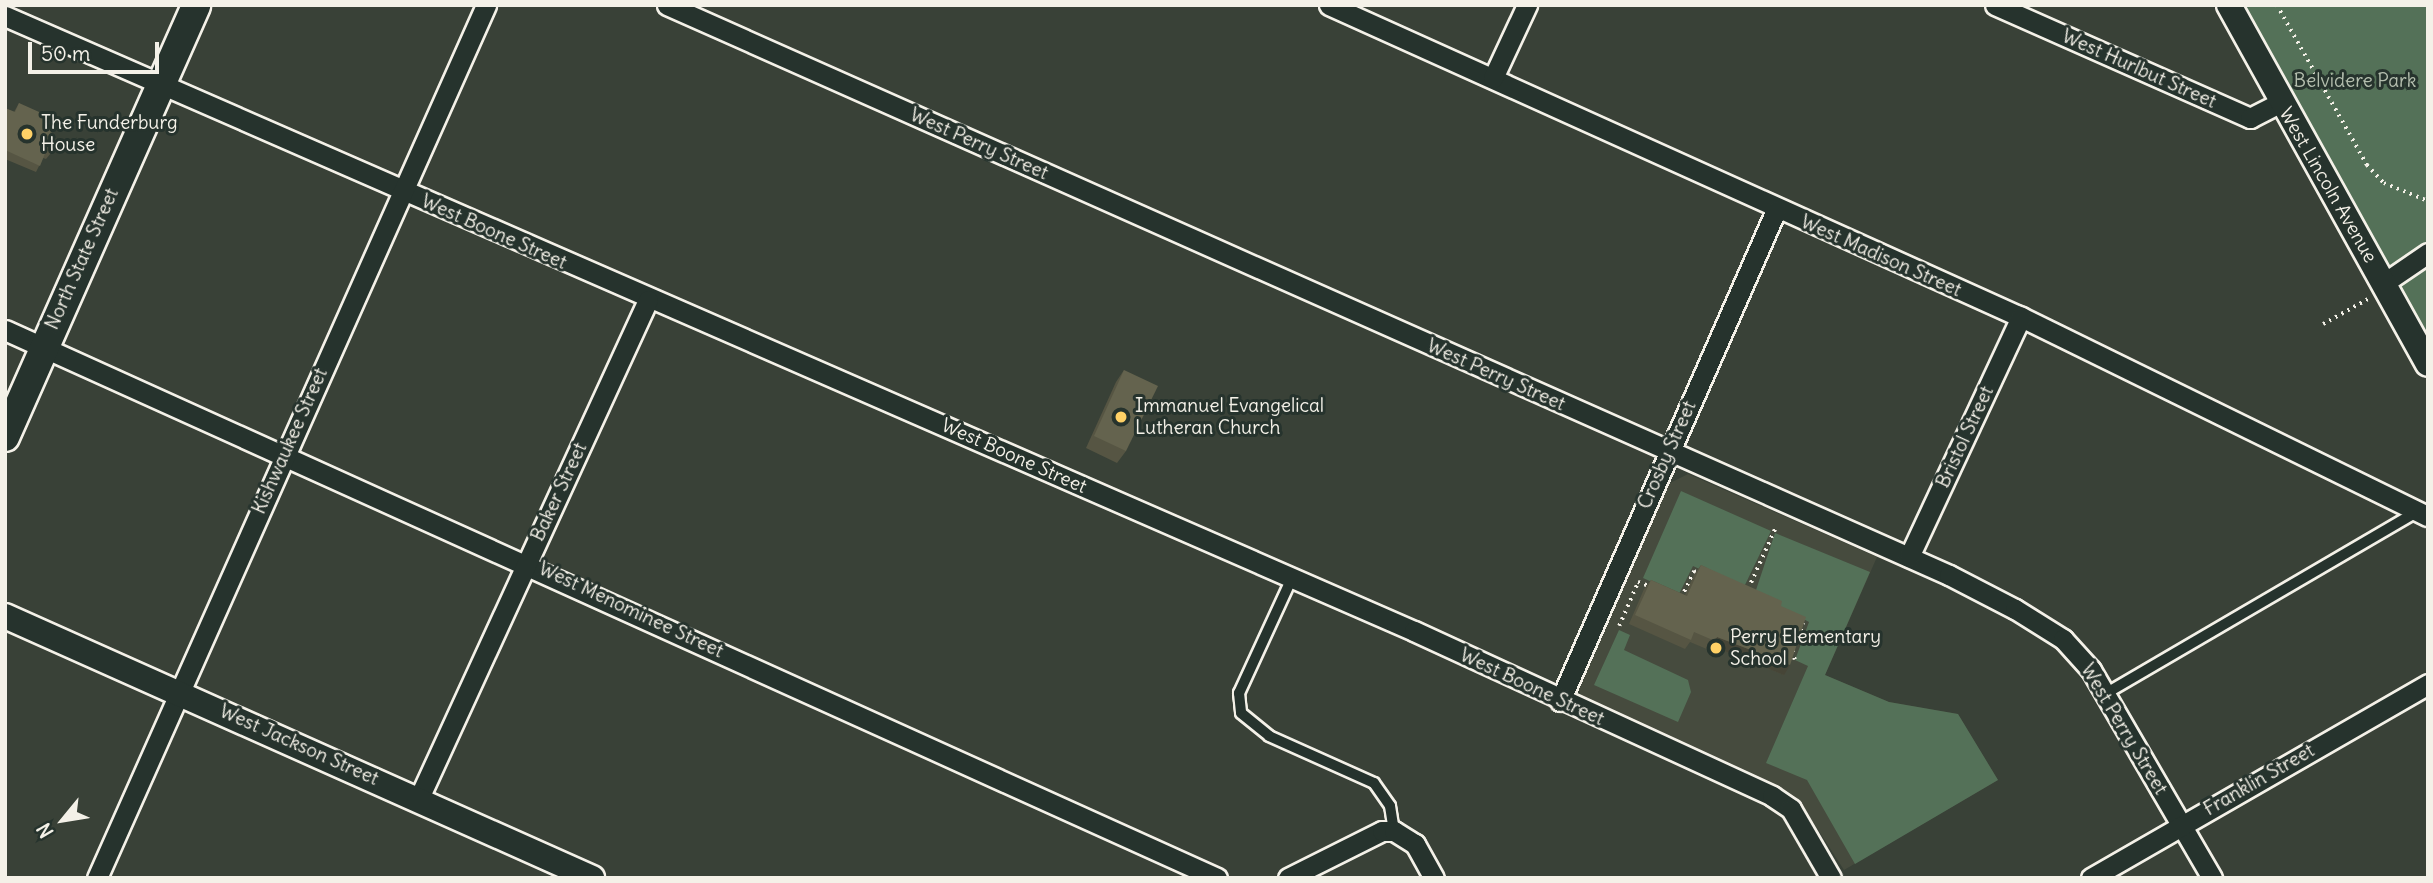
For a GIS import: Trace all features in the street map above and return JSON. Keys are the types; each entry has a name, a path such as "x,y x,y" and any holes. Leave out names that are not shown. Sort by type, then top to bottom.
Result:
{"main road":[{"name":"North State Street","path":"5,437 159,83 196,5"}],"street":[{"name":"Kishwaukee Street","path":"97,878 486,5"},
{"name":"West Perry Street","path":"667,5 1669,453 1909,557 2063,639 2105,694 2212,878"},
{"name":"West Madison Street","path":"1329,5 1776,210 2021,317 2423,514"},
{"path":"1493,78 1527,5"},
{"name":"West Hurlbut Street","path":"1996,5 2250,118 2281,102"},
{"name":"West Lincoln Avenue","path":"2229,5 2428,364"},
{"name":"West Boone Street","path":"5,16 648,300 1292,578 1783,802 1797,817 1829,877"},
{"name":"Crosby Street","path":"1560,701 1776,210"},
{"path":"2386,286 2428,253"},
{"name":"Baker Street","path":"419,798 648,300"},
{"name":"Bristol Street","path":"1909,557 2021,317"},
{"name":"West Menominee Street","path":"5,330 527,562 1217,878"},
{"name":"West Jackson Street","path":"5,616 419,798 592,878"},
{"name":"Franklin Street","path":"2091,878 2428,684"},
{"path":"1288,878 1382,831 1394,831 1415,844 1434,878"}],"lane":[{"path":"2105,694 2423,514"},
{"path":"1292,578 1239,693 1241,713 1269,736 1374,783 1390,806 1394,831"}],"path":[{"path":"2277,5 2367,165 2384,183 2428,201"},
{"path":"2323,324 2386,286"},
{"path":"1745,594 1774,529"},
{"path":"1670,595 1681,600 1693,570 1704,575"},
{"path":"1619,626 1638,582 1659,591"},
{"path":"1794,617 1806,622 1793,650 1795,660"}],"shaded area":[{"name":"Perry Elementary School","path":"1688,474 1877,557 1825,675 1889,702 1958,714 1998,780 1844,870 1799,800 1583,700 1578,688 1668,484"}],"green space":[{"name":"Belvidere Park","path":"2229,5 2428,5 2428,366"},
{"path":"1681,491 1771,531 1743,589 1693,566 1679,594 1643,578"},
{"path":"1775,533 1870,572 1825,675 1889,702 1958,714 1998,780 1855,864 1807,780 1766,763 1808,666 1795,660 1809,622 1755,593"},
{"path":"1619,630 1630,635 1624,650 1688,680 1691,692 1678,722 1594,685"}],"building":[{"name":"The Funderburg House","path":"19,103 57,120 50,136 57,139 51,153 46,151 40,166 5,150 5,108 15,112"},
{"name":"Immanuel Evangelical Lutheran Church","path":"1124,370 1158,386 1126,451 1094,436"},
{"path":"1701,565 1782,601 1781,606 1806,617 1790,665 1717,637 1715,641 1694,632 1691,640 1635,615 1651,580 1687,596"}],"place":[{"name":"The Funderburg House","path":"27,134"},
{"name":"Immanuel Evangelical Lutheran Church","path":"1121,417"},
{"name":"Perry Elementary School","path":"1716,648"}]}
